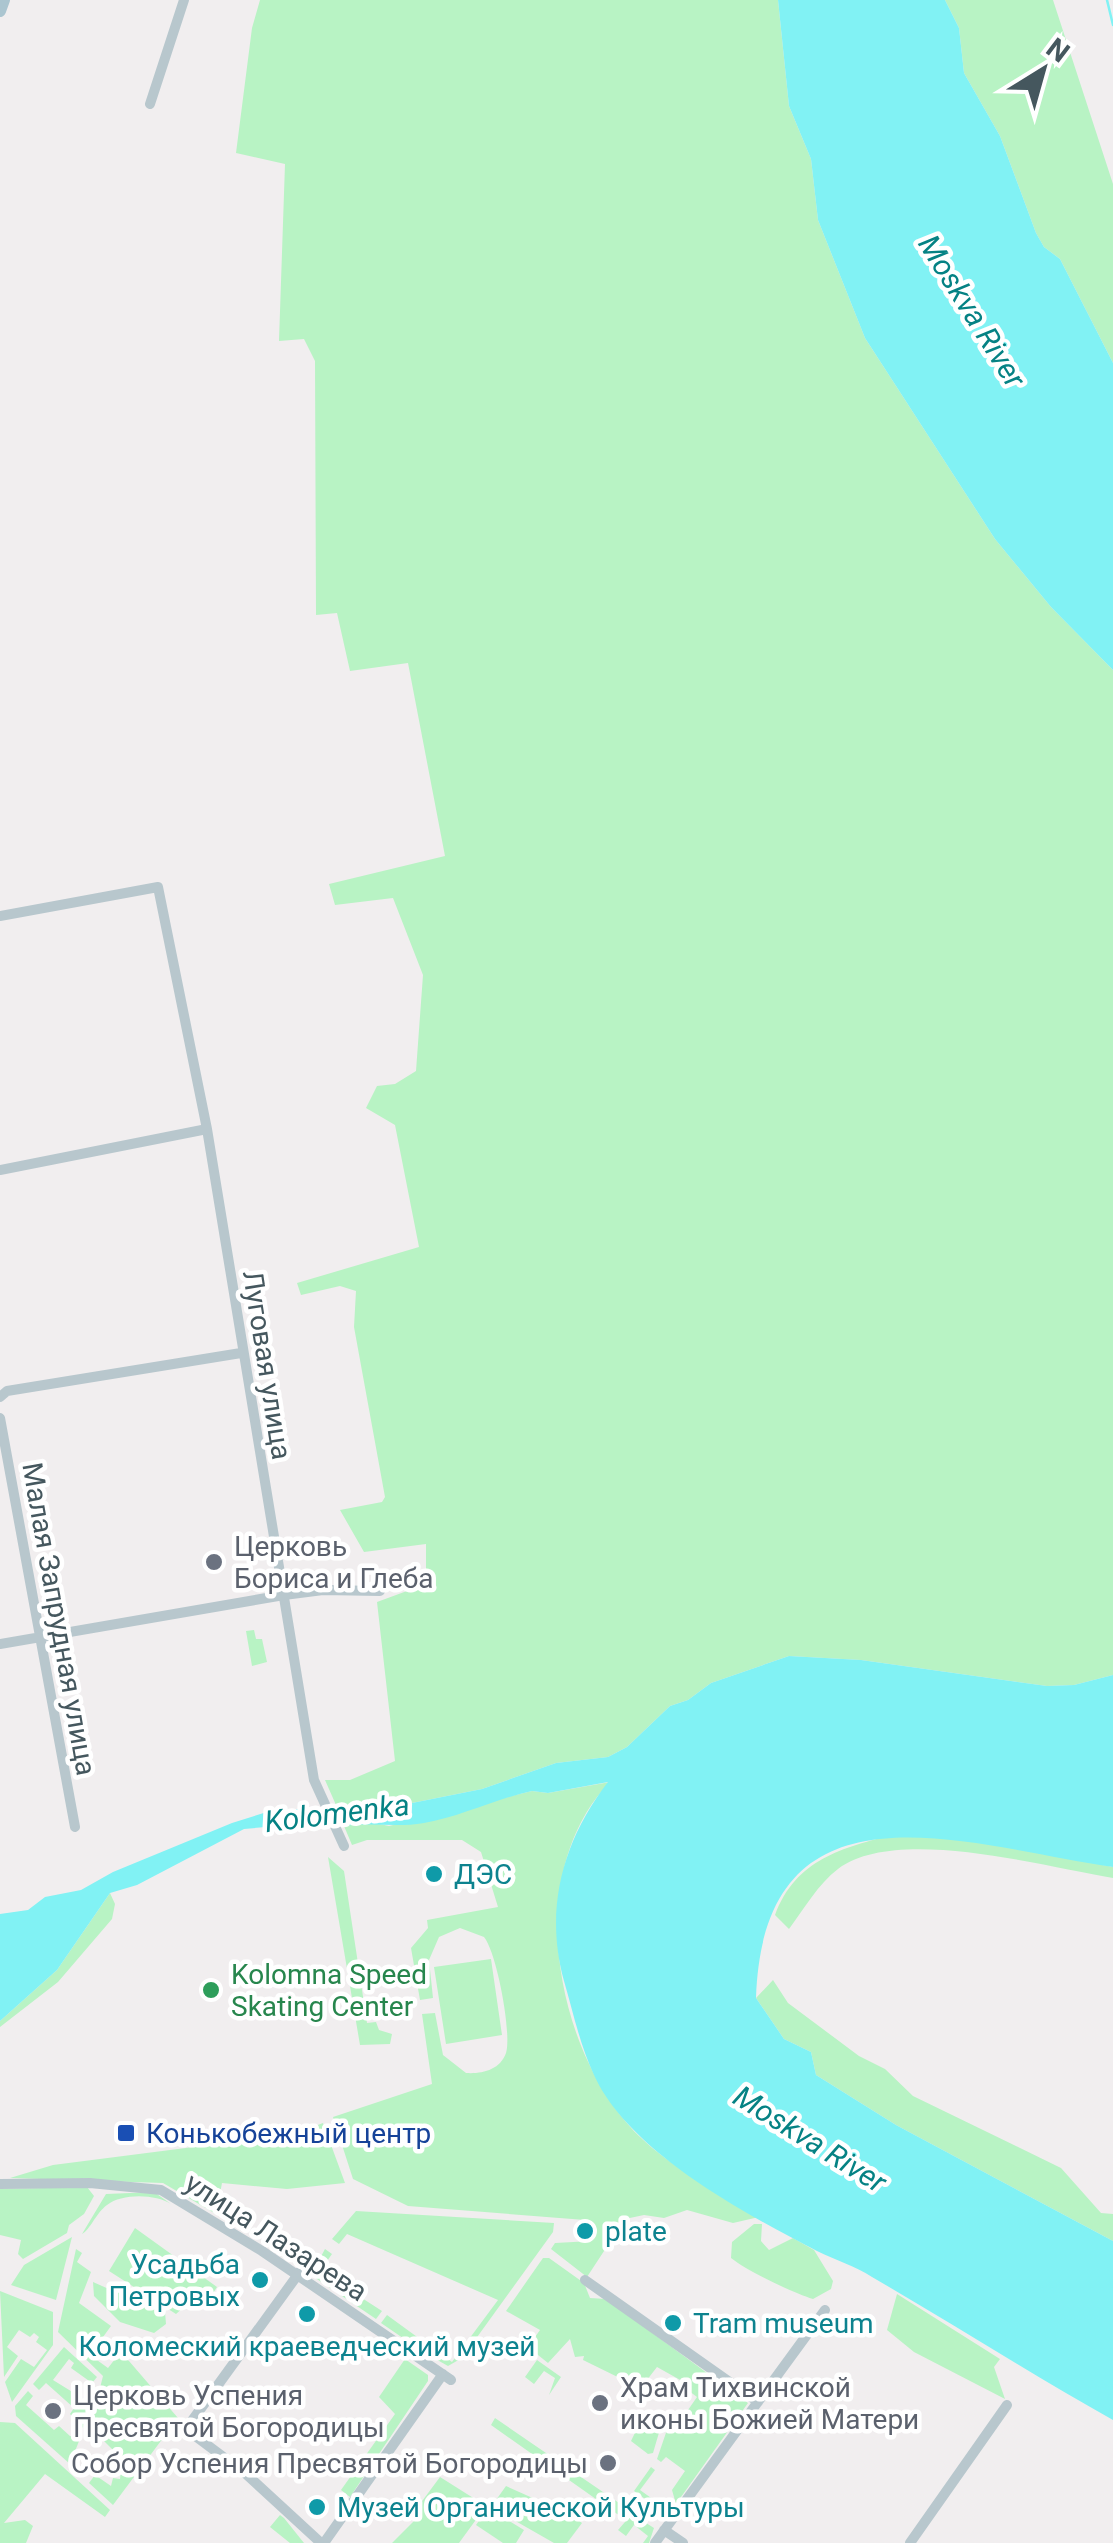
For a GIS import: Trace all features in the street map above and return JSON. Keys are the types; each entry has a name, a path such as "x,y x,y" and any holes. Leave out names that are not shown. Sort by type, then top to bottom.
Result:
{"main road":[{"path":"0,11 4,0"}],"street":[{"path":"150,104 184,0"},
{"name":"Луговая улица","path":"0,916 158,886 207,1129 314,1780 344,1846"},
{"path":"0,1170 207,1129"},
{"path":"0,1398 8,1391 84,1375 241,1354"},
{"name":"Малая Запрудная улица","path":"0,1418 74,1827"},
{"path":"0,1644 284,1595 323,1590 380,1591"},
{"name":"улица Лазарева","path":"0,2184 154,2188 297,2276 447,2377 322,2543"},
{"path":"307,2262 186,2429 246,2474 322,2543"},
{"path":"584,2280 758,2402"},
{"path":"655,2543 825,2310"},
{"path":"910,2543 1007,2405"},
{"path":"664,2530 683,2543"}],"green space":[{"path":"260,0 778,0 789,106 811,159 818,220 865,338 995,539 1051,607 1113,670 1113,1675 1074,1685 1047,1686 861,1660 789,1656 711,1683 688,1700 670,1706 627,1747 608,1757 556,1763 482,1789 382,1809 336,1805 325,1780 350,1780 395,1761 377,1602 426,1584 426,1544 364,1552 340,1510 382,1502 385,1497 354,1327 356,1291 340,1286 301,1295 297,1283 419,1247 395,1125 366,1108 377,1086 395,1084 416,1071 423,975 393,898 335,905 329,884 445,856 408,663 350,671 337,613 316,615 315,361 304,339 279,341 285,164 236,153 252,28"},
{"path":"945,0 1053,0 1113,184 1113,363 1060,259 1044,247 1036,233 1000,136 964,73 959,28"},
{"path":"254,1630 256,1639 262,1639 267,1662 252,1666 246,1631"},
{"path":"610,1782 582,1820 565,1864 558,1912 560,1962 569,2012 610,2101 639,2136 681,2170 759,2217 733,2223 687,2210 664,2218 644,2215 625,2219 587,2277 551,2249 555,2243 592,2241 596,2228 585,2220 408,2206 353,2179 333,2117 432,2084 422,2014 435,2013 443,2055 466,2073 495,2067 506,2053 507,2043 498,1976 484,1937 460,1928 439,1937 429,1960 433,1998 420,2000 411,1948 428,1928 427,1920 498,1907 481,1852 462,1840 367,1840 352,1845 344,1826 365,1821 389,1826 532,1791 548,1793"},
{"path":"895,1834 984,1841 1113,1867 1113,1878 972,1853 896,1850 864,1856 838,1869 789,1929 775,1915 784,1896 808,1868 839,1851"},
{"path":"328,1857 344,1871 367,2023 376,2022 379,2030 392,2034 390,2044 360,2045"},
{"path":"110,1893 115,1904 112,1919 58,1982 0,2027 0,2021 57,1970"},
{"path":"491,1959 502,2035 446,2044 434,1967"},
{"path":"773,1980 788,2003 859,2056 885,2069 913,2096 1061,2168 1101,2213 1113,2214 1113,2241 896,2125 816,2075 811,2052 784,2039 756,1998"},
{"path":"323,2123 345,2183 287,2189 222,2183 216,2214 163,2183 10,2178 53,2165 294,2134"},
{"path":"87,2187 94,2196 84,2214 69,2225 67,2233 23,2259 18,2254 21,2240 0,2235 0,2189"},
{"path":"154,2192 171,2204 148,2197 121,2198 103,2208 82,2234 106,2194"},
{"path":"356,2211 554,2223 553,2232 462,2358 448,2366 425,2353 430,2346 452,2362 498,2300 347,2234 339,2244 332,2239"},
{"path":"754,2224 762,2224 761,2241 769,2250 793,2238 814,2250 833,2281 831,2289 813,2299 770,2281 731,2258 732,2242"},
{"path":"135,2228 217,2287 210,2298 201,2292 176,2314 109,2271"},
{"path":"72,2237 56,2300 11,2285 24,2265"},
{"path":"76,2249 82,2253 77,2262 91,2272 79,2303 111,2326 90,2355 108,2368 119,2354 129,2361 178,2418 113,2505 89,2483 95,2475 111,2486 113,2478 120,2479 121,2469 129,2466 103,2440 97,2446 88,2436 103,2376 58,2332"},
{"path":"325,2249 332,2254 320,2271 382,2311 376,2319 311,2275"},
{"path":"543,2258 549,2258 584,2283 590,2298 606,2299 748,2403 676,2504 672,2490 685,2471 666,2457 661,2462 657,2459 669,2424 683,2423 679,2410 688,2410 697,2397 681,2385 682,2381 657,2367 643,2385 636,2386 583,2360 584,2356 575,2357 570,2339 548,2363 528,2347 540,2330 506,2311"},
{"path":"93,2282 111,2290 132,2288 165,2312 166,2324 154,2333 120,2322 94,2296"},
{"path":"0,2291 53,2312 53,2345 12,2402 5,2382 21,2359 34,2367 47,2350 36,2342 39,2337 34,2333 30,2337 19,2330 7,2347 18,2356 4,2377"},
{"path":"897,2294 1000,2359 994,2367 1005,2399 914,2352 887,2330"},
{"path":"387,2315 424,2342 419,2349 381,2323"},
{"path":"64,2347 97,2377 92,2383 71,2368 74,2363 69,2359 53,2380 87,2401 83,2428 70,2414 74,2408 46,2383 39,2390 33,2384"},
{"path":"405,2359 428,2375 428,2381 350,2497 341,2490 395,2414 379,2397"},
{"path":"537,2360 561,2377 549,2395 555,2378 544,2371 534,2384 525,2377"},
{"path":"28,2391 33,2396 26,2405 54,2430 59,2426 70,2436 81,2436 70,2464 16,2416 15,2406"},
{"path":"646,2410 663,2419 653,2453 648,2454 631,2441"},
{"path":"495,2418 619,2503 620,2516 491,2425"},
{"path":"0,2422 15,2423 110,2510 105,2517 45,2474 4,2523 25,2520 33,2526 26,2543 0,2543"},
{"path":"651,2467 655,2470 640,2490 661,2505 670,2502 672,2511 666,2518 646,2509 648,2501 634,2491"},
{"path":"440,2477 486,2506 459,2543 392,2543 416,2519 414,2512"},
{"path":"506,2486 582,2523 567,2543 554,2543 491,2507"},
{"path":"488,2508 524,2530 516,2543 503,2543 476,2525"},
{"path":"632,2514 654,2528 649,2543 643,2543 648,2536 634,2525 626,2536 618,2530"},
{"path":"280,2515 304,2543 290,2543 270,2527"}],"water":[{"name":"Moskva River","path":"778,0 945,0 959,28 964,73 1000,136 1036,233 1044,247 1060,259 1113,363 1113,670 1051,607 995,539 865,338 818,220 811,159 789,106"},
{"name":"Moskva River","path":"789,1656 861,1660 1047,1686 1074,1685 1113,1675 1113,1867 938,1839 883,1839 834,1850 795,1878 768,1926 756,1998 784,2039 811,2052 816,2075 896,2125 1113,2241 1113,2420 865,2273 724,2199 661,2155 611,2103 594,2075 581,2040 564,1981 556,1928 557,1902 569,1851 592,1804 608,1782 548,1793 532,1791 451,1817 414,1824 344,1826 336,1805 382,1809 482,1789 556,1763 608,1757 627,1747 670,1706 688,1700 711,1683"},
{"path":"317,1808 323,1822 244,1829 137,1885 110,1893 57,1970 0,2021 0,1914 28,1910 45,1897 81,1890 113,1872 232,1823 270,1811"}],"waterway":[{"path":"1107,0 1113,25"}],"place":[{"name":"Церковь Бориса и Глеба","path":"214,1562"},
{"name":"ДЭС","path":"434,1874"},
{"name":"Kolomna Speed Skating Center","path":"211,1990"},
{"name":"Конькобежный центр","path":"126,2133"},
{"name":"plate","path":"585,2231"},
{"name":"Усадьба Петровых","path":"260,2280"},
{"name":"Коломеский краеведческий музей","path":"307,2314"},
{"name":"Tram museum","path":"673,2323"},
{"name":"Храм Тихвинской иконы Божией Матери","path":"600,2403"},
{"name":"Церковь Успения Пресвятой Богородицы","path":"53,2411"},
{"name":"Собор Успения Пресвятой Богородицы","path":"608,2463"},
{"name":"Музей Органической Культуры","path":"317,2507"}],"water label":[{"name":"Kolomenka","path":"337,1813"}]}
